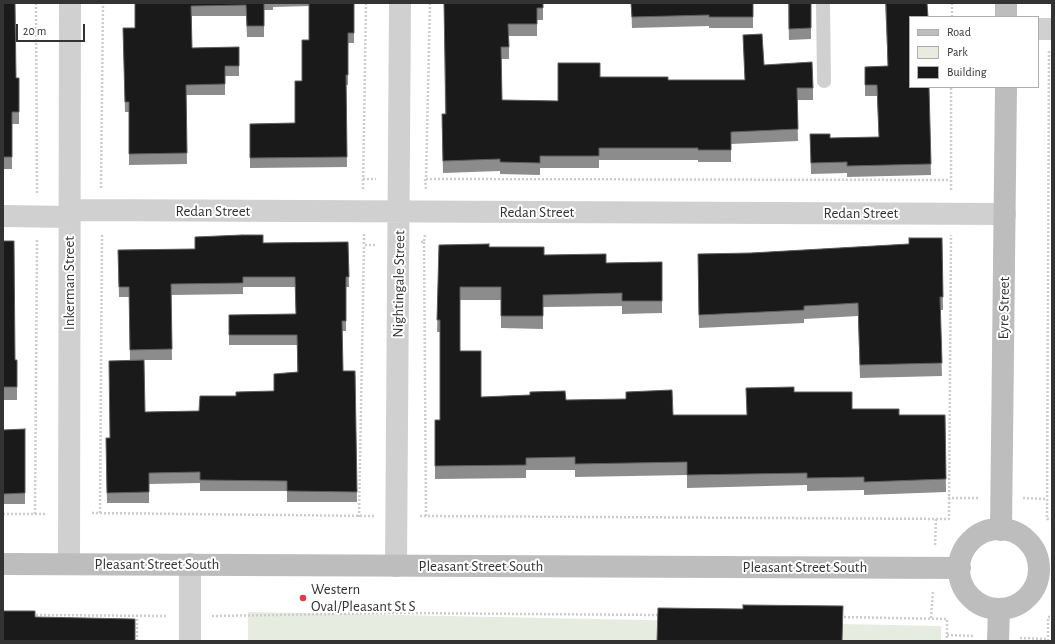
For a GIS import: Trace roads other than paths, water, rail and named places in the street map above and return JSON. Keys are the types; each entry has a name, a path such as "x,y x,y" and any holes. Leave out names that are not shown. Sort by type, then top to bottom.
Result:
{"street":[{"name":"Inkerman Street","path":"69,564 70,3"},
{"name":"Nightingale Street","path":"396,566 400,212 400,3"},
{"path":"1006,3 1006,16"},
{"path":"1039,29 1052,29"},
{"name":"Eyre Street","path":"1002,530 1006,88"},
{"name":"Redan Street","path":"3,216 38,217 102,210 1005,214"},
{"path":"1002,530 1016,534 1029,543 1045,571 1026,598 1013,606 999,609 983,606 971,597 962,583 960,568 963,553 972,540 986,532 1002,530"},
{"name":"Pleasant Street South","path":"3,564 960,568"},
{"path":"190,564 190,641"},
{"path":"998,641 999,609"}],"lane":[{"path":"823,3 824,81"}],"place":[{"name":"Western Oval/Pleasant St S","path":"303,598"}]}
